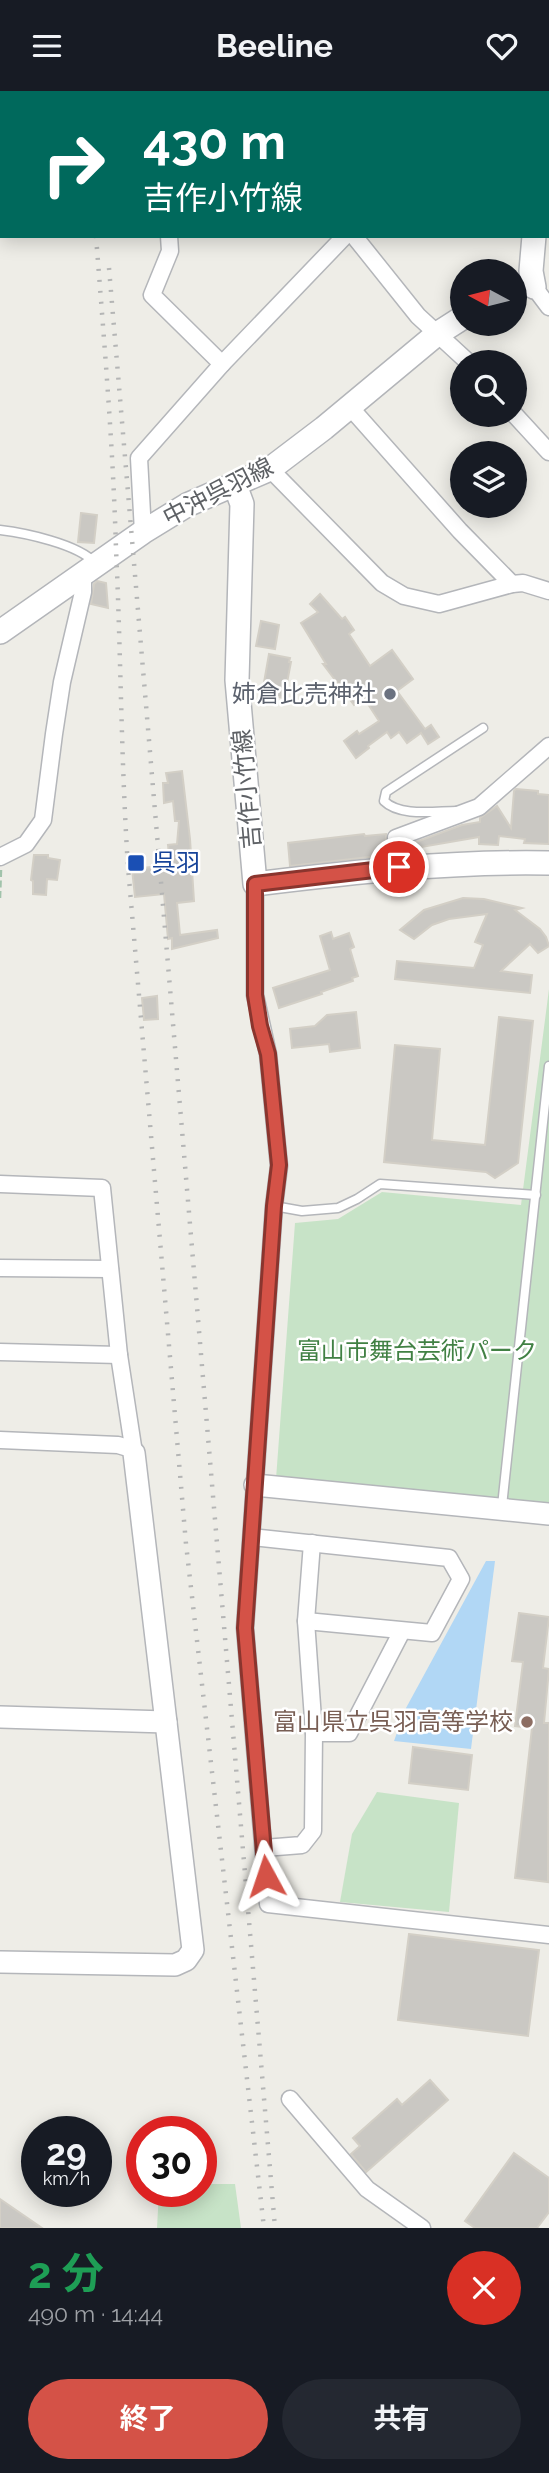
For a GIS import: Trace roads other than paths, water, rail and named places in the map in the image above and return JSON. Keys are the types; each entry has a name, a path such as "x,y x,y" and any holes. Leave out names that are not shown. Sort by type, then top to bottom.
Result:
{"main road":[{"path":"532,289 534,238"},
{"name":"中沖呉羽線","path":"0,632 143,531 187,505 270,468 450,326"},
{"name":"吉作小竹線","path":"235,485 242,505 237,680 255,884 399,867 467,863 549,863"}],"street":[{"path":"169,238 170,251 152,295 222,364"},
{"path":"143,531 139,458 222,364 343,238"},
{"path":"356,238 418,316 455,350"},
{"path":"532,289 549,307"},
{"path":"349,406 460,531 512,583"},
{"path":"526,427 549,452"},
{"path":"270,468 346,548 393,591 426,603 439,604 512,583 523,583 549,591"},
{"path":"1,857 26,844 43,820 62,682 90,570"},
{"path":"399,867 396,838 479,807 549,747"},
{"path":"255,884 255,995 268,1054 279,1165 245,1628 268,1904 549,1935"},
{"path":"0,1184 102,1188 119,1355 134,1453 193,1950 186,1960 174,1965 0,1962"},
{"path":"0,1268 110,1269"},
{"path":"0,1352 119,1355"},
{"path":"0,1440 118,1445 134,1453"},
{"path":"255,1485 549,1514"},
{"path":"251,1537 449,1558 461,1579 432,1633 306,1622"},
{"path":"264,1848 302,1845 313,1831 314,1733 306,1622 312,1543"},
{"path":"314,1733 349,1733 402,1630"},
{"path":"0,1717 166,1722"},
{"path":"290,2099 367,2189 422,2228"}],"lane":[{"path":"0,530 32,534 88,556 90,570"},
{"path":"463,811 405,811 391,808 384,801 386,792 483,728"},
{"path":"502,1509 549,1066"},
{"path":"274,1206 302,1211 338,1208 380,1184 536,1195"}],"water":[{"path":"486,1561 495,1561 471,1749 394,1741 406,1708"}],"railway":[{"path":"96,238 113,470 128,867 186,1544 264,2228"},
{"path":"109,268 275,2228"}],"place":[{"name":"姉倉比売神社","path":"390,694"},
{"name":"呉羽","path":"136,863"},
{"name":"富山県立呉羽高等学校","path":"527,1722"}],"park label":[{"name":"富山市舞台芸術パーク","path":"417,1351"}]}
